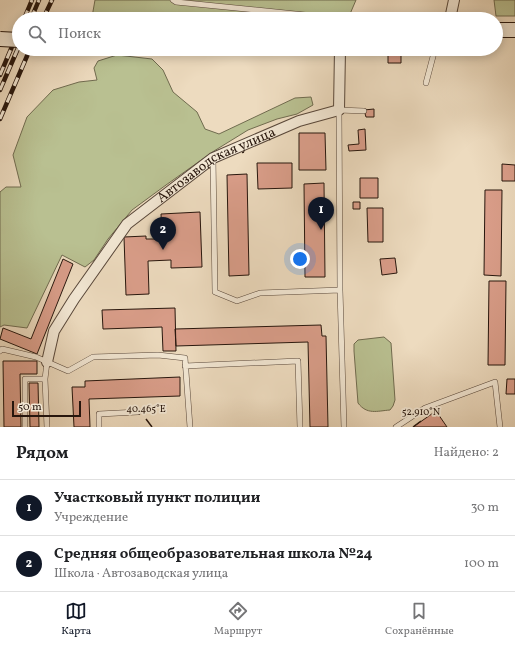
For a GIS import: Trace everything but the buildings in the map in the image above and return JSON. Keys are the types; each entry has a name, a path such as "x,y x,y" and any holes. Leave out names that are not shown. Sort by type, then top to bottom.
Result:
{"main road":[{"path":"503,30 515,30"},
{"path":"0,40 12,40"}],"street":[{"path":"451,12 454,0"},
{"path":"339,110 340,56"},
{"name":"Автозаводская улица","path":"47,362 54,332 74,299 127,224 213,158 299,121 339,110"}],"lane":[{"path":"173,0 176,2 199,3 279,12"},
{"path":"426,83 433,56"},
{"path":"344,427 340,290 339,110 364,111"},
{"path":"213,158 215,292 237,301 260,293 340,290"},
{"path":"0,351 2,349 36,357 68,371 93,357 158,355 185,358 190,427"},
{"path":"185,366 298,361 300,427"},
{"path":"47,362 45,379 47,427"},
{"path":"25,427 25,379 45,379"},
{"path":"396,427 425,408 495,382 500,427"},
{"path":"99,427 99,414 138,412"}],"green space":[{"path":"95,0 356,0 351,12 93,12"},
{"path":"494,0 515,0 515,16 503,16 503,12 496,12"},
{"path":"114,56 152,59 163,70 173,92 197,112 205,129 219,134 295,98 311,97 313,105 297,114 277,119 248,130 214,151 166,185 132,210 108,239 94,260 85,267 62,255 27,328 4,325 0,327 0,192 6,187 21,187 13,155 27,117 53,90 79,82 97,80 94,68 98,61"},
{"path":"384,337 391,343 395,400 390,410 369,411 361,407 358,403 354,344 358,340"}],"railway":[{"path":"27,12 32,0"},
{"path":"34,12 39,0"},
{"path":"46,12 52,0"},
{"path":"0,75 12,47"},
{"path":"0,90 15,56"},
{"path":"0,119 27,56"}],"place":[{"name":"Участковый пункт полиции","path":"321,230"},
{"name":"Средняя общеобразовательная школа №24","path":"163,250"}]}
